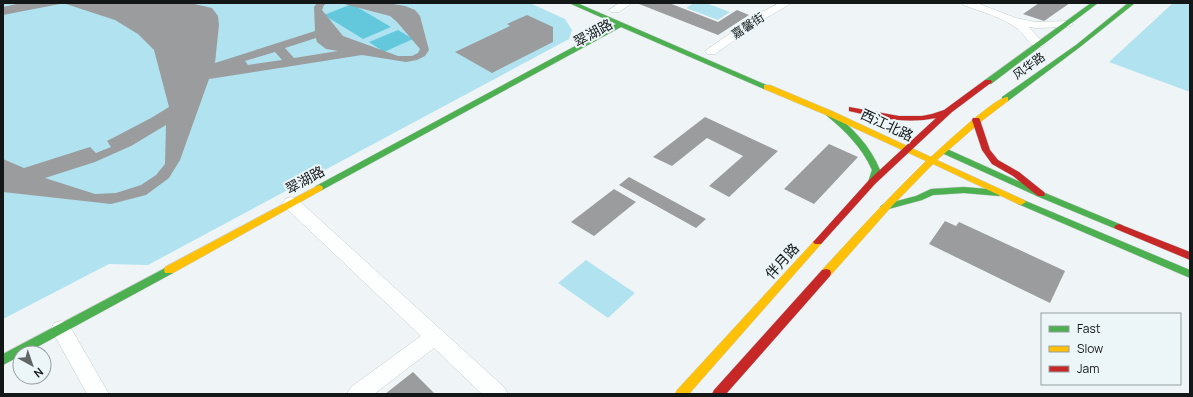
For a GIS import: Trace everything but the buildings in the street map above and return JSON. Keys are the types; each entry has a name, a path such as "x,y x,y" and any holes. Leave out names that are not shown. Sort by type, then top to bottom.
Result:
{"main road":[{"name":"西江北路","path":"572,3 829,113 999,193 1190,274"},
{"name":"风华路","path":"907,150 921,141 949,110 1095,3"},
{"name":"风华路","path":"932,162 976,120 999,95 1078,46 1132,3"},
{"path":"604,5 628,16"},
{"name":"翠湖路","path":"3,360 66,338 298,210 621,24"},
{"name":"翠湖路","path":"536,81 631,28"},
{"path":"707,49 725,57"},
{"path":"980,87 999,95"},
{"path":"807,104 817,95"},
{"name":"西江北路","path":"892,127 848,108 892,118 911,119 928,118 949,110"},
{"path":"829,113 858,138 869,152 876,170 872,182"},
{"path":"976,120 986,150 995,162 1016,174 1042,195"},
{"name":"西江北路","path":"921,141 1042,195 1190,256"},
{"name":"伴月路","path":"681,394 872,182 907,150"},
{"path":"718,394 884,207 932,162"},
{"path":"884,207 919,198 931,192 964,190 999,193"},
{"path":"1069,222 1075,208"}],"street":[{"path":"614,10 627,3"},
{"name":"嘉馨街","path":"707,49 787,3"},
{"path":"967,3 1015,21 1036,25 1067,24"},
{"path":"1015,21 1033,37 1038,44"},
{"path":"298,210 497,394"},
{"path":"358,394 435,337"},
{"path":"66,338 98,394"}],"shaded area":[{"path":"3,3 530,3 565,19 572,30 569,39 148,265 109,264 3,319"},
{"path":"694,3 706,3 730,12 718,20 686,8"},
{"path":"1173,3 1190,3 1190,92 1109,62"},
{"path":"586,260 635,293 608,318 558,283"}],"water":[{"path":"352,4 391,27 363,39 324,15"},
{"path":"398,30 413,39 384,52 369,42"}],"traffic: fast":[{"path":"572,3 767,87"},
{"path":"988,82 1095,3"},
{"path":"1005,99 1078,46 1132,3"},
{"path":"319,188 621,24"},
{"path":"829,113 857,138 868,153 876,170 872,182"},
{"path":"947,152 1042,195 1119,227"},
{"path":"885,207 919,198 931,192 964,190 999,193"},
{"path":"1021,202 1190,274"},
{"path":"3,360 169,270"}],"traffic: slow":[{"path":"767,87 829,113 1021,202"},
{"path":"826,273 889,204 933,159 956,138 1005,99"},
{"path":"169,270 319,188"},
{"path":"681,394 818,242"}],"traffic: jam":[{"path":"818,242 872,182 949,110 988,82"},
{"path":"852,109 911,119 934,116 946,112"},
{"path":"976,120 986,150 995,162 1016,174 1041,194"},
{"path":"1119,227 1190,256"},
{"path":"718,394 826,273"}]}
